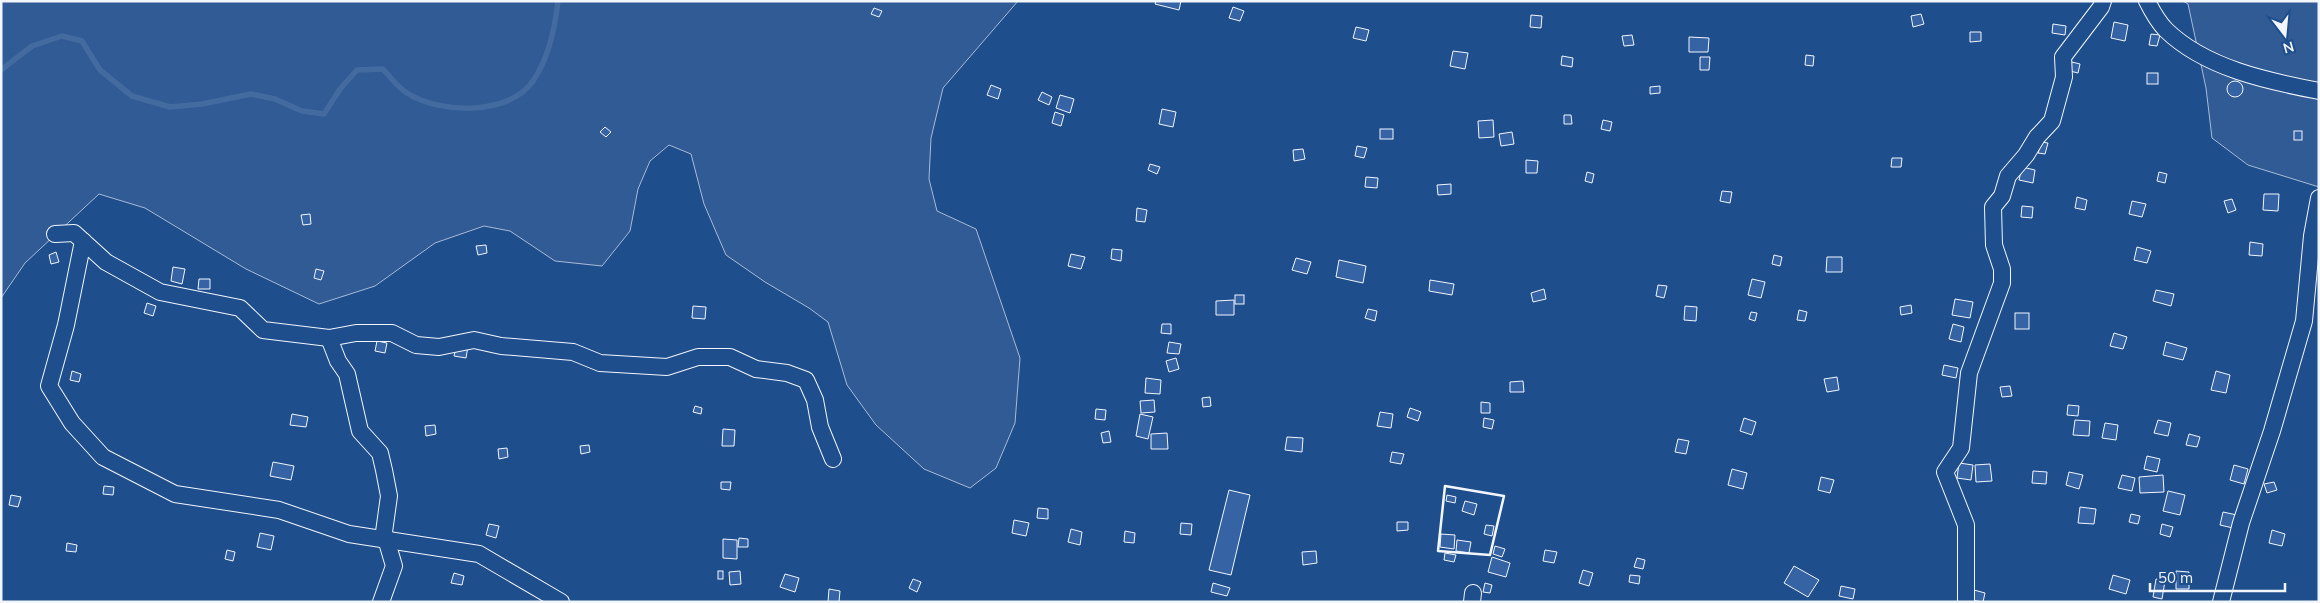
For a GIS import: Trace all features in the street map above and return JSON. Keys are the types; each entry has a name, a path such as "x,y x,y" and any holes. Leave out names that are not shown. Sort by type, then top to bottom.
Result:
{"street":[{"path":"1966,602 1966,525 1945,472 1961,448 1969,373 2002,283 2002,270 1994,245 1993,207 2002,196 2008,176 2026,155 2037,137 2052,121 2064,77 2063,57 2101,7 2103,1"},
{"path":"2147,1 2165,29 2198,53 2226,66 2278,83 2319,91"},
{"path":"2221,602 2241,523 2272,431 2304,321 2312,236 2319,198"},
{"path":"55,234 74,233 106,262 160,292 240,308 263,330 329,338 356,333 392,333 416,345 439,347 474,340 502,346 573,352 600,363 667,367 698,357 730,357 756,369 787,373 806,380 815,400 820,427 833,459"},
{"path":"83,241 66,325 49,386 72,423 103,457 175,494 279,510 349,534 479,554 560,602"},
{"path":"329,338 338,361 347,374 360,431 380,453 389,496 384,532 394,566 381,602"}],"shaded area":[{"path":"1,1 1018,1 943,88 931,138 929,179 937,211 976,229 1020,358 1015,423 996,468 970,488 924,469 876,425 847,385 828,322 726,255 704,204 691,154 669,145 650,161 638,189 630,231 602,266 555,261 510,231 484,226 435,243 375,286 319,304 246,269 145,208 99,194 25,263 1,298"},
{"path":"2183,1 2319,1 2319,187 2248,165 2212,138 2206,88 2188,4"}],"building":[{"path":"1156,1 1181,1 1179,10 1155,4"},
{"path":"1233,7 1244,11 1240,21 1229,18"},
{"path":"874,8 882,11 879,17 871,14"},
{"path":"1921,14 1924,24 1913,27 1911,16"},
{"path":"1531,15 1542,16 1541,28 1530,27"},
{"path":"2114,22 2128,25 2125,41 2111,38"},
{"path":"2053,24 2066,26 2065,35 2052,33"},
{"path":"1356,27 1369,30 1366,41 1353,38"},
{"path":"1970,32 1981,32 1981,41 1970,42"},
{"path":"2151,34 2160,35 2157,46 2149,45"},
{"path":"1632,35 1634,45 1624,46 1622,36"},
{"path":"1689,37 1709,38 1708,52 1689,52"},
{"path":"1453,51 1468,53 1465,69 1450,66"},
{"path":"1806,55 1814,56 1813,66 1805,65"},
{"path":"1562,56 1573,58 1572,67 1561,65"},
{"path":"1700,57 1710,57 1709,70 1700,70"},
{"path":"2072,62 2080,64 2078,73 2070,71"},
{"path":"2147,73 2158,73 2158,84 2147,84"},
{"path":"2235,81 2241,83 2243,89 2241,95 2235,97 2229,95 2227,89 2229,83"},
{"path":"991,85 1001,89 998,99 987,95"},
{"path":"1660,86 1660,93 1650,94 1650,87"},
{"path":"1042,92 1052,97 1049,105 1038,100"},
{"path":"1060,95 1074,99 1070,113 1056,108"},
{"path":"1162,109 1176,112 1173,127 1159,124"},
{"path":"1055,112 1064,115 1061,126 1052,123"},
{"path":"1564,115 1571,115 1572,124 1564,124"},
{"path":"1493,120 1494,137 1479,138 1478,121"},
{"path":"1603,120 1612,122 1610,131 1601,129"},
{"path":"605,127 611,132 606,137 600,132"},
{"path":"1380,129 1393,129 1393,139 1380,139"},
{"path":"2294,131 2302,131 2302,140 2294,140"},
{"path":"1512,132 1514,144 1501,146 1499,134"},
{"path":"2041,142 2048,143 2045,154 2038,153"},
{"path":"1357,146 1367,148 1364,158 1355,156"},
{"path":"1303,149 1305,159 1294,161 1293,150"},
{"path":"1892,158 1902,158 1901,167 1891,167"},
{"path":"1526,160 1538,161 1537,173 1526,173"},
{"path":"1150,164 1160,167 1157,174 1148,170"},
{"path":"2022,167 2035,170 2033,183 2019,180"},
{"path":"1587,172 1594,174 1592,183 1585,181"},
{"path":"2159,172 2167,174 2165,183 2157,181"},
{"path":"1366,177 1378,178 1377,188 1365,187"},
{"path":"1451,184 1451,194 1438,195 1437,185"},
{"path":"1722,191 1732,192 1730,203 1720,201"},
{"path":"2264,194 2279,194 2278,211 2263,210"},
{"path":"2077,197 2087,200 2085,210 2075,208"},
{"path":"2232,199 2236,210 2228,213 2224,201"},
{"path":"2132,201 2146,204 2142,217 2129,214"},
{"path":"2022,206 2033,207 2032,218 2021,217"},
{"path":"1137,208 1147,210 1145,222 1136,221"},
{"path":"310,214 311,224 303,225 301,215"},
{"path":"2250,242 2263,244 2262,256 2249,255"},
{"path":"486,245 487,253 478,255 476,246"},
{"path":"2137,247 2151,251 2147,263 2134,260"},
{"path":"1112,249 1122,250 1121,261 1111,259"},
{"path":"56,252 59,262 51,264 49,255"},
{"path":"1071,254 1085,257 1081,269 1068,266"},
{"path":"1774,255 1782,257 1780,266 1772,264"},
{"path":"1827,257 1842,257 1842,272 1826,272"},
{"path":"1296,258 1311,262 1307,274 1292,270"},
{"path":"1339,260 1366,266 1363,283 1336,277"},
{"path":"173,267 185,269 182,284 171,281"},
{"path":"316,269 324,271 321,280 314,278"},
{"path":"199,279 210,279 210,289 198,289"},
{"path":"1752,279 1765,282 1761,298 1748,295"},
{"path":"1430,280 1454,284 1452,295 1429,291"},
{"path":"1658,285 1667,286 1664,298 1656,296"},
{"path":"1544,289 1546,299 1533,302 1531,293"},
{"path":"2156,290 2174,294 2171,306 2153,301"},
{"path":"1235,295 1244,295 1244,304 1235,304"},
{"path":"1955,299 1973,302 1970,318 1952,315"},
{"path":"1234,300 1234,315 1216,315 1216,301"},
{"path":"147,303 156,306 153,316 144,313"},
{"path":"1911,305 1912,313 1901,315 1900,307"},
{"path":"693,306 706,307 705,319 692,318"},
{"path":"1685,306 1697,307 1696,321 1684,320"},
{"path":"1368,309 1377,311 1375,321 1365,318"},
{"path":"1799,310 1807,312 1805,321 1797,320"},
{"path":"1751,312 1757,313 1755,321 1749,319"},
{"path":"2015,313 2029,313 2029,329 2015,329"},
{"path":"1162,324 1171,324 1171,334 1161,333"},
{"path":"1953,324 1964,327 1961,342 1949,339"},
{"path":"2114,333 2127,337 2123,349 2110,346"},
{"path":"377,341 387,343 385,353 375,351"},
{"path":"1169,342 1181,344 1179,354 1167,353"},
{"path":"2166,342 2187,348 2183,360 2163,355"},
{"path":"457,344 468,346 466,358 454,356"},
{"path":"1176,358 1179,369 1169,372 1166,361"},
{"path":"1944,365 1958,368 1956,378 1942,375"},
{"path":"72,371 81,374 79,382 70,380"},
{"path":"2216,371 2230,375 2226,393 2211,390"},
{"path":"1837,377 1839,390 1827,392 1824,379"},
{"path":"1146,378 1161,380 1160,394 1145,393"},
{"path":"1523,381 1524,392 1510,392 1510,382"},
{"path":"2010,386 2012,396 2002,397 2000,387"},
{"path":"1210,397 1211,406 1203,407 1202,398"},
{"path":"1154,400 1155,412 1141,413 1140,401"},
{"path":"1481,402 1490,403 1490,413 1481,413"},
{"path":"2068,405 2079,406 2078,416 2067,415"},
{"path":"695,406 702,408 701,414 693,412"},
{"path":"1410,408 1421,412 1418,421 1407,417"},
{"path":"1096,409 1106,410 1105,420 1095,419"},
{"path":"1380,412 1393,414 1391,428 1377,426"},
{"path":"292,414 308,417 306,427 290,425"},
{"path":"1140,414 1153,417 1148,439 1136,436"},
{"path":"1484,418 1494,420 1492,429 1483,427"},
{"path":"1744,418 1756,422 1752,435 1740,431"},
{"path":"2075,420 2090,421 2089,436 2073,435"},
{"path":"2158,420 2171,423 2168,436 2154,433"},
{"path":"2105,423 2118,425 2116,440 2102,438"},
{"path":"435,425 436,434 426,436 425,426"},
{"path":"723,429 735,430 734,446 722,446"},
{"path":"1109,431 1111,442 1103,443 1101,433"},
{"path":"1167,433 1168,449 1151,449 1151,434"},
{"path":"2189,434 2200,437 2197,447 2186,445"},
{"path":"1287,437 1303,438 1302,452 1285,450"},
{"path":"1678,439 1689,441 1686,454 1675,452"},
{"path":"589,445 590,452 581,454 580,446"},
{"path":"507,448 508,457 499,459 498,449"},
{"path":"1392,452 1404,454 1401,464 1390,462"},
{"path":"2147,456 2160,459 2157,472 2144,469"},
{"path":"273,462 294,466 291,480 270,476"},
{"path":"1959,463 1973,465 1971,480 1957,478"},
{"path":"1990,464 1992,481 1976,482 1975,465"},
{"path":"2234,465 2248,469 2244,484 2230,480"},
{"path":"1732,469 1747,473 1743,489 1728,485"},
{"path":"2033,471 2047,472 2046,484 2032,483"},
{"path":"2069,472 2083,475 2079,489 2066,485"},
{"path":"2122,475 2135,478 2132,491 2118,488"},
{"path":"2163,475 2164,492 2140,493 2139,477"},
{"path":"1821,477 1834,480 1830,493 1818,490"},
{"path":"721,482 731,482 730,490 721,489"},
{"path":"2274,482 2277,490 2267,493 2264,484"},
{"path":"104,486 114,487 113,495 103,494"},
{"path":"1229,490 1250,495 1231,575 1209,570"},
{"path":"2168,491 2185,495 2180,515 2163,511"},
{"path":"11,495 21,497 18,507 9,505"},
{"path":"1447,495 1456,497 1455,503 1446,501"},
{"path":"1465,501 1477,504 1474,515 1462,511"},
{"path":"2080,507 2096,509 2094,524 2078,523"},
{"path":"1038,508 1048,509 1048,519 1037,518"},
{"path":"2223,512 2237,515 2233,528 2220,525"},
{"path":"2131,514 2140,516 2138,524 2129,522"},
{"path":"1014,520 1029,523 1026,536 1012,533"},
{"path":"1397,522 1408,522 1408,530 1397,531"},
{"path":"1181,523 1192,524 1191,535 1180,534"},
{"path":"489,524 499,526 496,538 486,535"},
{"path":"2162,524 2173,527 2170,537 2160,534"},
{"path":"1486,525 1494,526 1492,536 1484,534"},
{"path":"1071,529 1082,532 1080,545 1068,542"},
{"path":"2272,530 2285,534 2282,546 2269,543"},
{"path":"1125,531 1135,533 1134,543 1124,542"},
{"path":"260,533 274,536 271,550 257,547"},
{"path":"1441,534 1455,535 1454,549 1440,547"},
{"path":"739,538 748,539 748,547 738,547"},
{"path":"723,539 737,540 737,559 723,558"},
{"path":"1457,540 1471,542 1469,553 1456,551"},
{"path":"67,543 77,545 76,552 66,551"},
{"path":"1495,546 1505,549 1502,557 1493,554"},
{"path":"227,550 235,552 233,561 225,559"},
{"path":"1545,550 1557,552 1554,563 1543,561"},
{"path":"1316,551 1317,563 1303,565 1302,552"},
{"path":"1445,553 1456,555 1454,562 1444,560"},
{"path":"1492,557 1510,563 1506,577 1488,572"},
{"path":"1637,558 1645,560 1643,569 1634,567"},
{"path":"1794,566 1819,580 1808,597 1784,583"},
{"path":"1583,570 1593,573 1589,586 1579,583"},
{"path":"718,571 723,571 723,579 718,579"},
{"path":"740,571 741,584 730,585 729,572"},
{"path":"2176,571 2189,572 2189,589 2176,589"},
{"path":"454,573 464,576 462,585 451,583"},
{"path":"785,574 799,578 795,592 780,587"},
{"path":"1630,575 1640,576 1639,584 1629,582"},
{"path":"2113,575 2130,580 2126,594 2109,589"},
{"path":"913,579 921,582 917,592 909,588"},
{"path":"2156,579 2165,581 2162,599 2153,597"},
{"path":"1213,583 1230,588 1227,596 1211,592"},
{"path":"1485,583 1492,585 1490,593 1483,592"},
{"path":"1841,586 1855,589 1853,599 1839,596"},
{"path":"829,589 840,591 839,602 828,602"},
{"path":"1974,590 1985,593 1983,602 1971,600"}],"waterway":[{"path":"1,70 32,46 62,36 82,41 100,70 132,96 170,107 202,104 251,94 275,99 302,111 324,114 340,89 357,70 383,69 400,88 421,100 455,108 491,106 508,101 522,92 539,72 550,42 558,1"}],"wall":[{"path":"1445,486 1504,496 1490,555 1438,551 1445,486"}]}
